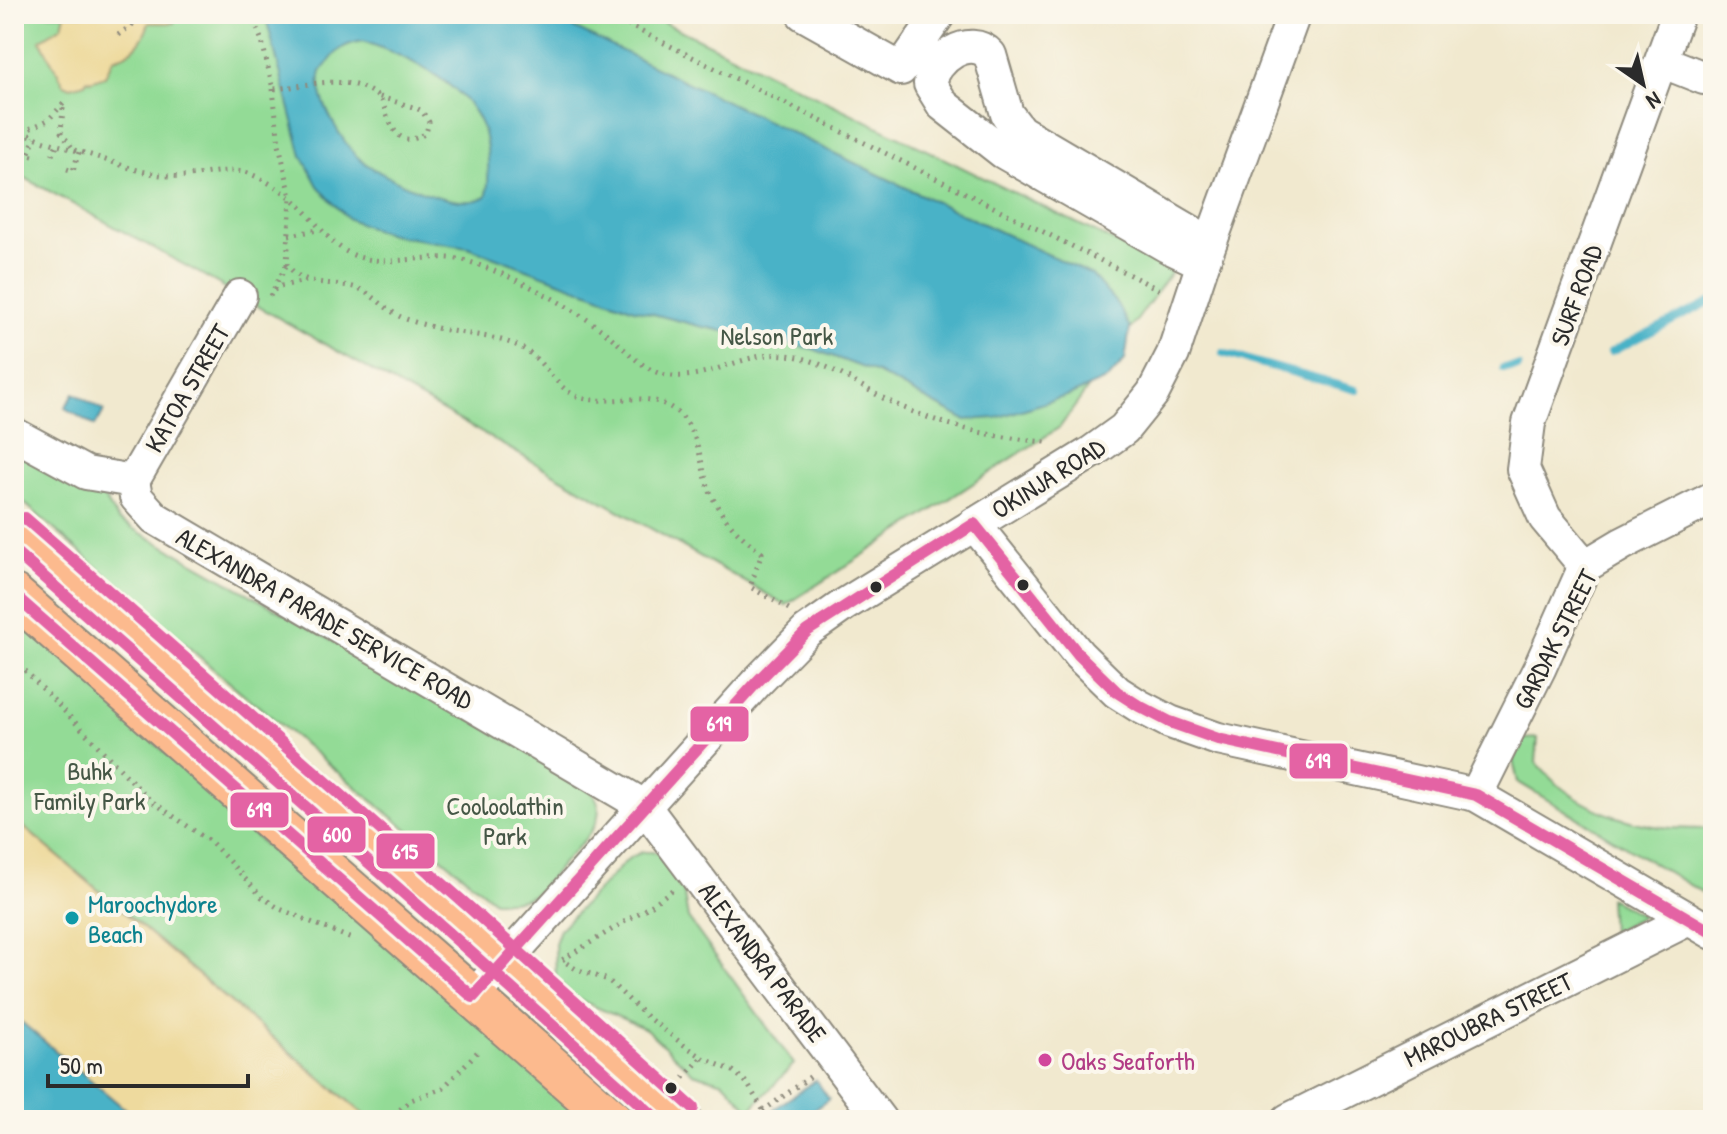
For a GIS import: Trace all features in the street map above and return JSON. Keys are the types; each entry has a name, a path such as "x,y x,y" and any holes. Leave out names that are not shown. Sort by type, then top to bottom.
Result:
{"main road":[{"path":"14,530 682,1120"},
{"path":"14,595 613,1120"}],"street":[{"path":"803,14 901,69 936,68 969,46 985,49 990,55 1007,114 1020,131 1206,253"},
{"name":"OKINJA ROAD","path":"473,997 644,806 807,631 1124,429 1153,393 1173,354 1206,253 1294,14"},
{"name":"SURF ROAD","path":"1585,566 1545,518 1523,469 1529,423 1678,14"},
{"path":"901,69 934,20"},
{"path":"934,20 936,68 930,84 943,105 1003,152 1167,246 1206,253"},
{"path":"1661,61 1704,78 1713,77"},
{"name":"KATOA STREET","path":"133,481 240,296"},
{"path":"14,434 86,473 133,481"},
{"name":"ALEXANDRA PARADE SERVICE ROAD","path":"133,481 136,497 155,518 644,806"},
{"name":"GARDAK STREET","path":"1476,795 1540,667 1585,566 1713,498"},
{"path":"974,524 1079,655 1117,692 1139,706 1170,722 1218,739 1476,795 1701,926"},
{"name":"ALEXANDRA PARADE","path":"644,806 880,1120"},
{"name":"MAROUBRA STREET","path":"1288,1120 1701,926"}],"path":[{"path":"118,35 132,25 131,14"},
{"path":"251,14 275,89 277,128 291,197 287,264 291,271 307,281"},
{"path":"606,14 1162,291"},
{"path":"275,89 322,81 354,85 422,111 429,122 426,133 415,138 396,134 390,128 385,109 377,96"},
{"path":"22,132 48,120 64,103 60,126 64,137 77,151"},
{"path":"14,129 77,151 166,176 185,178 237,171 250,174 291,197 319,230 338,246 366,259 385,262 421,257 468,261 510,277 587,319 639,363 659,373 677,377 694,375 762,354 806,358 895,404 958,428 1000,438 1046,442"},
{"path":"33,156 28,155 35,137"},
{"path":"52,155 57,144"},
{"path":"67,169 73,171 77,151"},
{"path":"289,235 309,229 319,230"},
{"path":"272,292 281,286 307,281 362,290 399,316 523,349 572,394 586,399 647,399 670,407 695,437 707,484 719,511 745,540 762,553 750,587 789,609"},
{"path":"14,659 150,800 212,843 262,897 280,909 363,944"},
{"path":"682,881 652,905 562,960 576,969 608,980 647,1017 702,1057 733,1071 747,1083 769,1120"},
{"path":"469,1040 491,1060"},
{"path":"392,1119 411,1100 443,1088 480,1049"},
{"path":"682,1080 702,1057"},
{"path":"763,1111 815,1073"}],"green space":[{"name":"Nelson Park","path":"14,14 647,14 1173,270 1060,427 786,605 201,274 14,172"},
{"name":"Cooloolathin Park","path":"14,447 79,485 101,492 118,520 582,782 593,793 598,804 595,825 535,893 517,900 494,901 218,673 14,494"},
{"name":"Buhk Family Park","path":"14,616 273,853 369,926 593,1120 371,1120 14,819"},
{"path":"1538,738 1536,762 1572,795 1593,807 1640,823 1688,829 1713,828 1713,894 1703,893 1518,782 1513,761 1523,739"},
{"path":"642,852 664,855 680,871 688,918 794,1064 750,1110 724,1082 693,1073 646,1029 573,997 556,979 555,944 560,929 629,858"},
{"path":"1609,898 1643,916 1611,932"}],"sand":[{"path":"65,14 173,14 174,23 149,23 136,46 113,59 105,76 91,81 87,79 85,83 71,87 64,84 40,40 62,26"},
{"name":"Maroochydore Beach","path":"14,819 371,1120 138,1120 14,1016"}],"water":[{"path":"265,14 545,14 1092,275 1117,304 1130,328 1125,360 1108,379 1073,394 996,418 965,420 877,373 813,349 699,326 634,309 468,247 376,230 349,219 334,204 318,186 302,156","holes":["363,41 434,75 466,100 484,133 487,196 459,201 423,192 372,168 346,144 321,94 321,72 347,45"]},
{"path":"74,393 104,411 95,426 65,408"},
{"path":"14,1016 138,1120 14,1120"},
{"path":"816,1080 829,1099 799,1120 779,1120 774,1109"}],"waterway":[{"path":"1611,352 1713,300"},
{"path":"1223,353 1356,390"},
{"path":"1503,368 1518,367"}],"transit line":[{"name":"615","path":"25,518 693,1108"},
{"name":"619","path":"974,524 1079,655 1117,692 1139,706 1170,722 1218,739 1476,795 1713,933"},
{"name":"619","path":"14,595 473,997 757,682 807,631 974,524"},
{"name":"600","path":"14,551 658,1120"}],"place":[{"name":"Maroochydore Beach","path":"72,918"},
{"name":"Oaks Seaforth","path":"1045,1060"}]}
